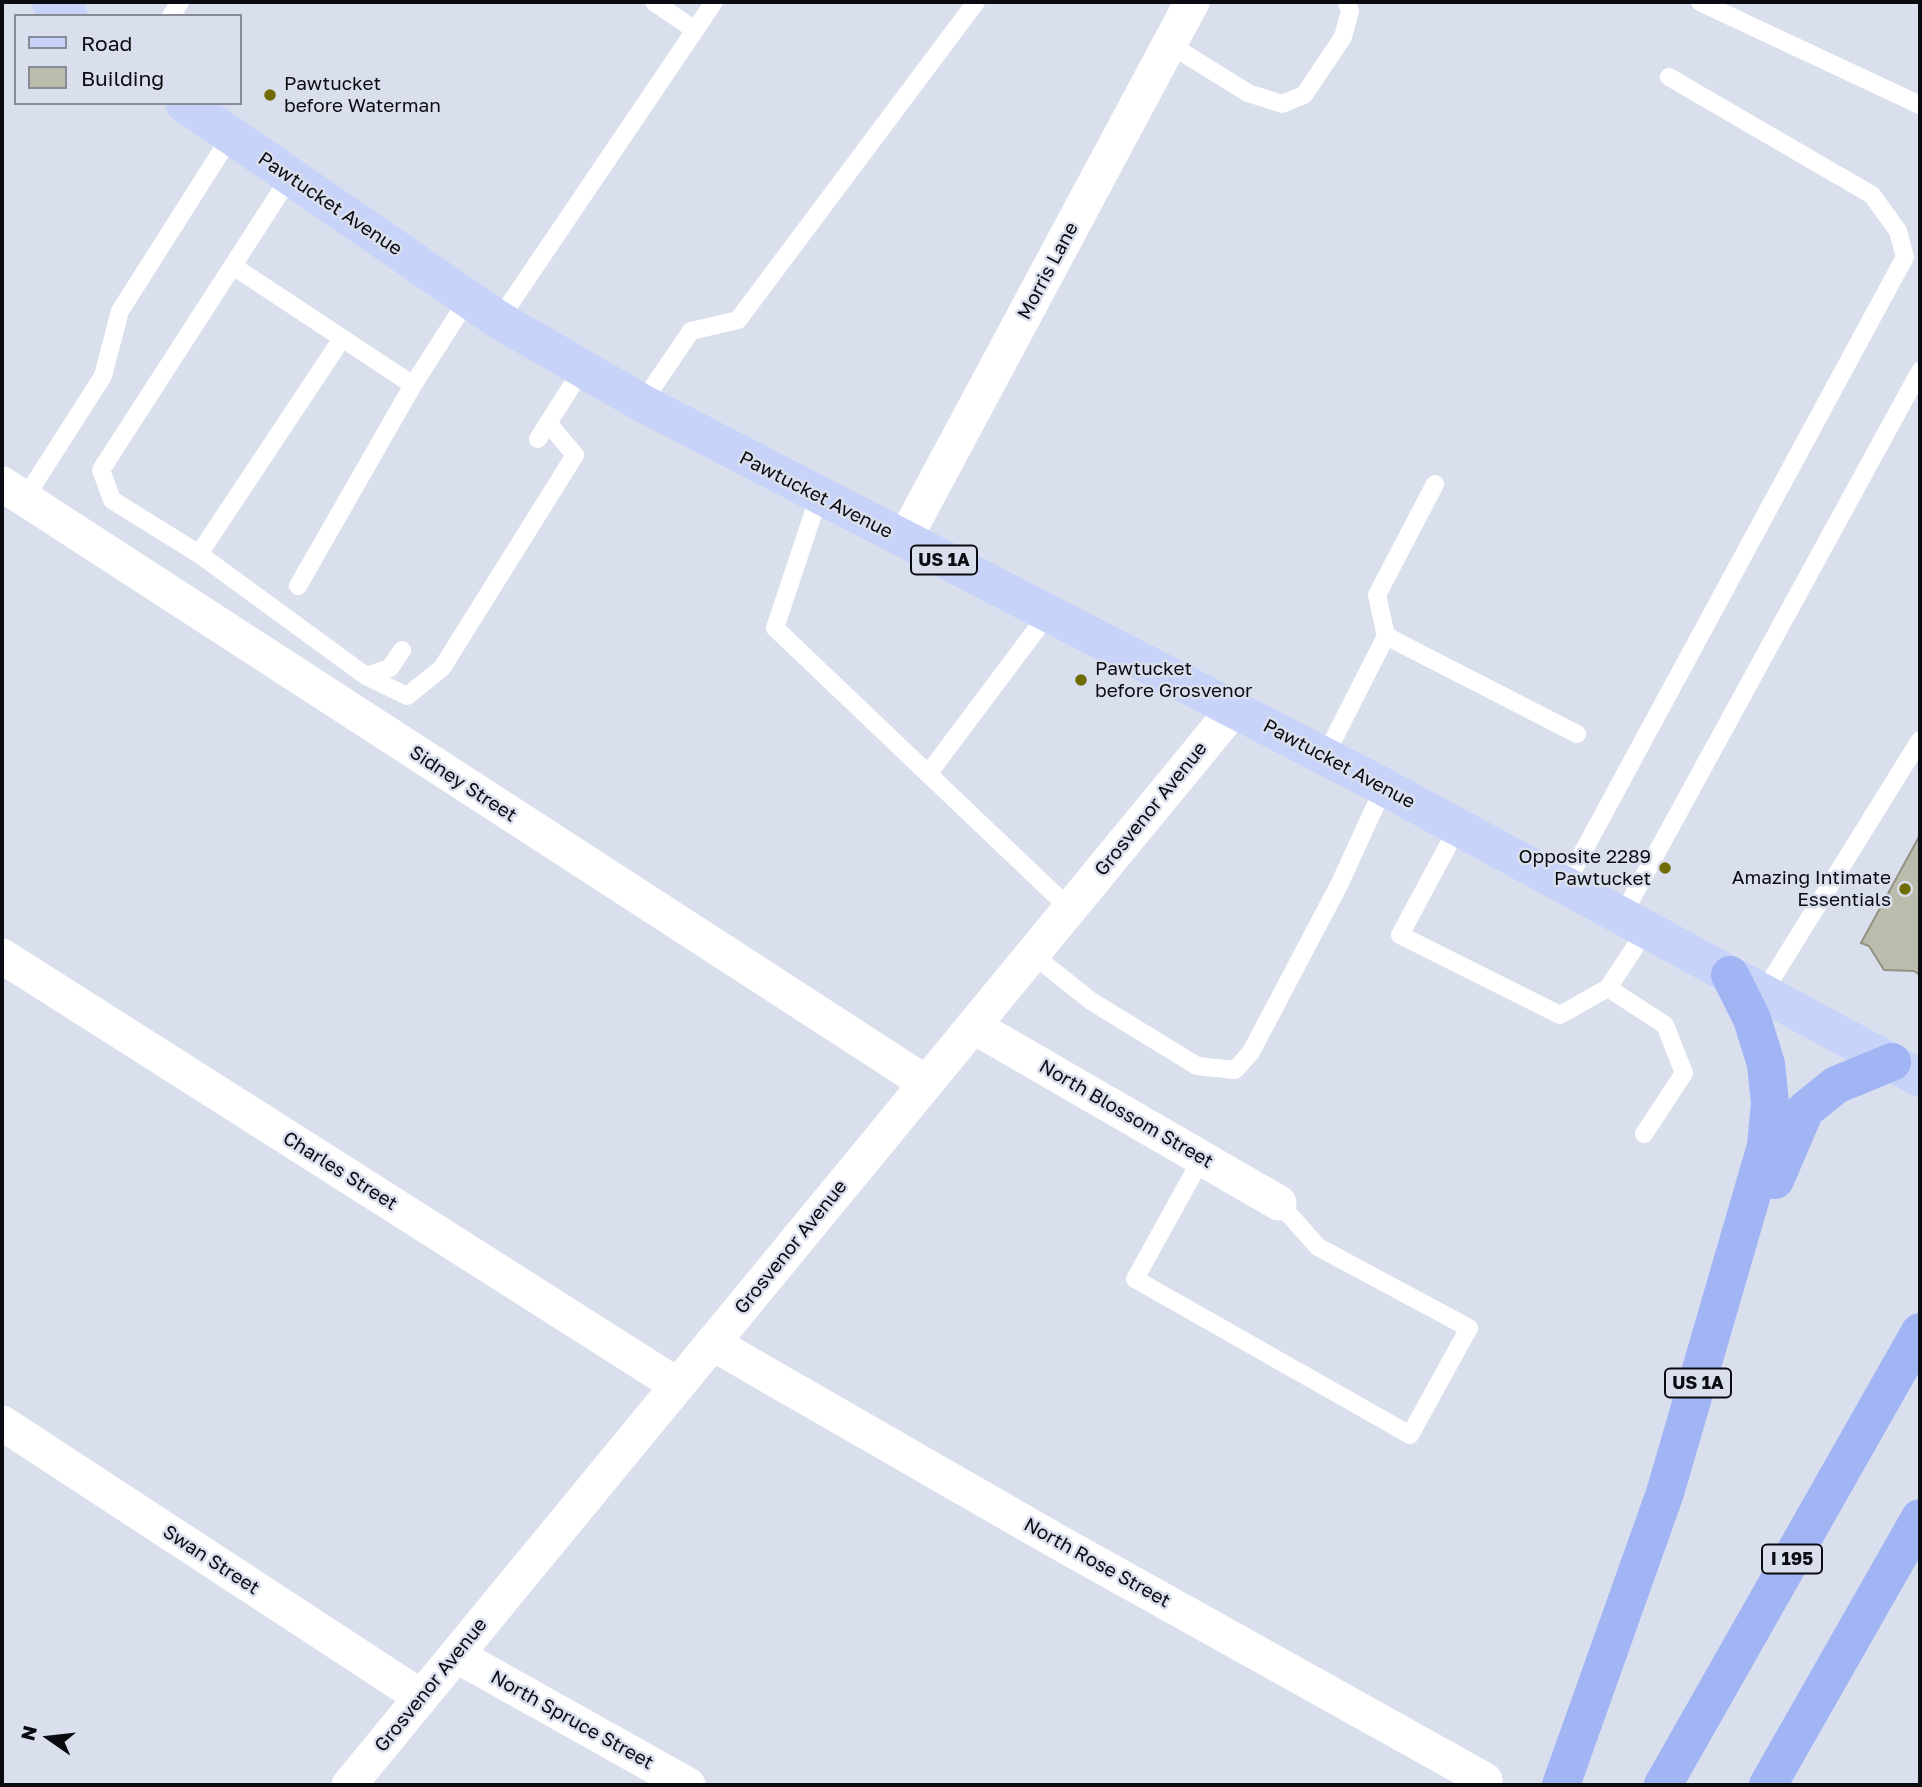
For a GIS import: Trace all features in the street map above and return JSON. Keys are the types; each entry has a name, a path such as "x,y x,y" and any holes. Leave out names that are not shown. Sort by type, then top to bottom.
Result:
{"highway":[{"name":"US 1A","path":"1561,1785 1652,1533 1766,1146 1770,1103 1761,1042 1730,975"},
{"path":"1722,1299 1805,1110 1836,1085 1906,1070"},
{"name":"I 195","path":"1663,1785 1920,1332"},
{"path":"1768,1785 1920,1518"}],"main road":[{"path":"51,2 66,14"},
{"name":"Pawtucket Avenue","path":"187,105 499,320 642,403 1384,787 1906,1070"}],"street":[{"name":"Morris Lane","path":"904,540 1192,2"},
{"name":"Sidney Street","path":"13,491 926,1083"},
{"name":"Grosvenor Avenue","path":"349,1785 1234,709"},
{"name":"Charles Street","path":"2,956 677,1385"},
{"name":"North Blossom Street","path":"973,1026 1279,1203"},
{"name":"North Rose Street","path":"712,1343 1058,1542 1485,1780"},
{"name":"Swan Street","path":"2,1423 421,1697"},
{"name":"North Spruce Street","path":"456,1655 688,1785"}],"lane":[{"path":"654,2 695,30"},
{"path":"499,320 714,2"},
{"path":"642,403 691,331 738,320 976,2"},
{"path":"1169,44 1248,93 1282,104 1304,95 1343,37 1350,11 1347,2"},
{"path":"1700,2 1920,105"},
{"path":"1565,885 1905,257 1898,231 1872,195 1669,77"},
{"path":"13,491 103,376 120,311 231,136"},
{"path":"290,177 101,470 112,500 199,554 366,676 407,696 442,668 575,455 548,423"},
{"path":"233,266 414,386"},
{"path":"298,586 414,386 468,299"},
{"path":"199,554 341,340"},
{"path":"538,439 583,368"},
{"path":"1458,827 1400,935 1560,1015 1608,988 1635,922 1920,371"},
{"path":"1325,756 1386,636 1377,596 1435,484"},
{"path":"819,496 775,628 1070,909"},
{"path":"928,774 1048,614"},
{"path":"1386,636 1577,734"},
{"path":"366,676 390,668 402,650"},
{"path":"1763,993 1920,740"},
{"path":"1032,954 1091,1001 1197,1066 1235,1070 1251,1052 1339,885 1384,787"},
{"path":"1608,988 1665,1025 1684,1073 1644,1134"},
{"path":"1202,1158 1135,1279 1410,1434 1469,1328 1318,1247 1279,1203"}],"building":[{"name":"Amazing Intimate Essentials","path":"1920,835 1920,975 1914,971 1884,970 1869,946 1861,943"}],"place":[{"name":"Pawtucket before Waterman","path":"270,95"},
{"name":"Pawtucket before Grosvenor","path":"1081,680"},
{"name":"Opposite 2289 Pawtucket","path":"1665,868"},
{"name":"Amazing Intimate Essentials","path":"1905,889"}]}
